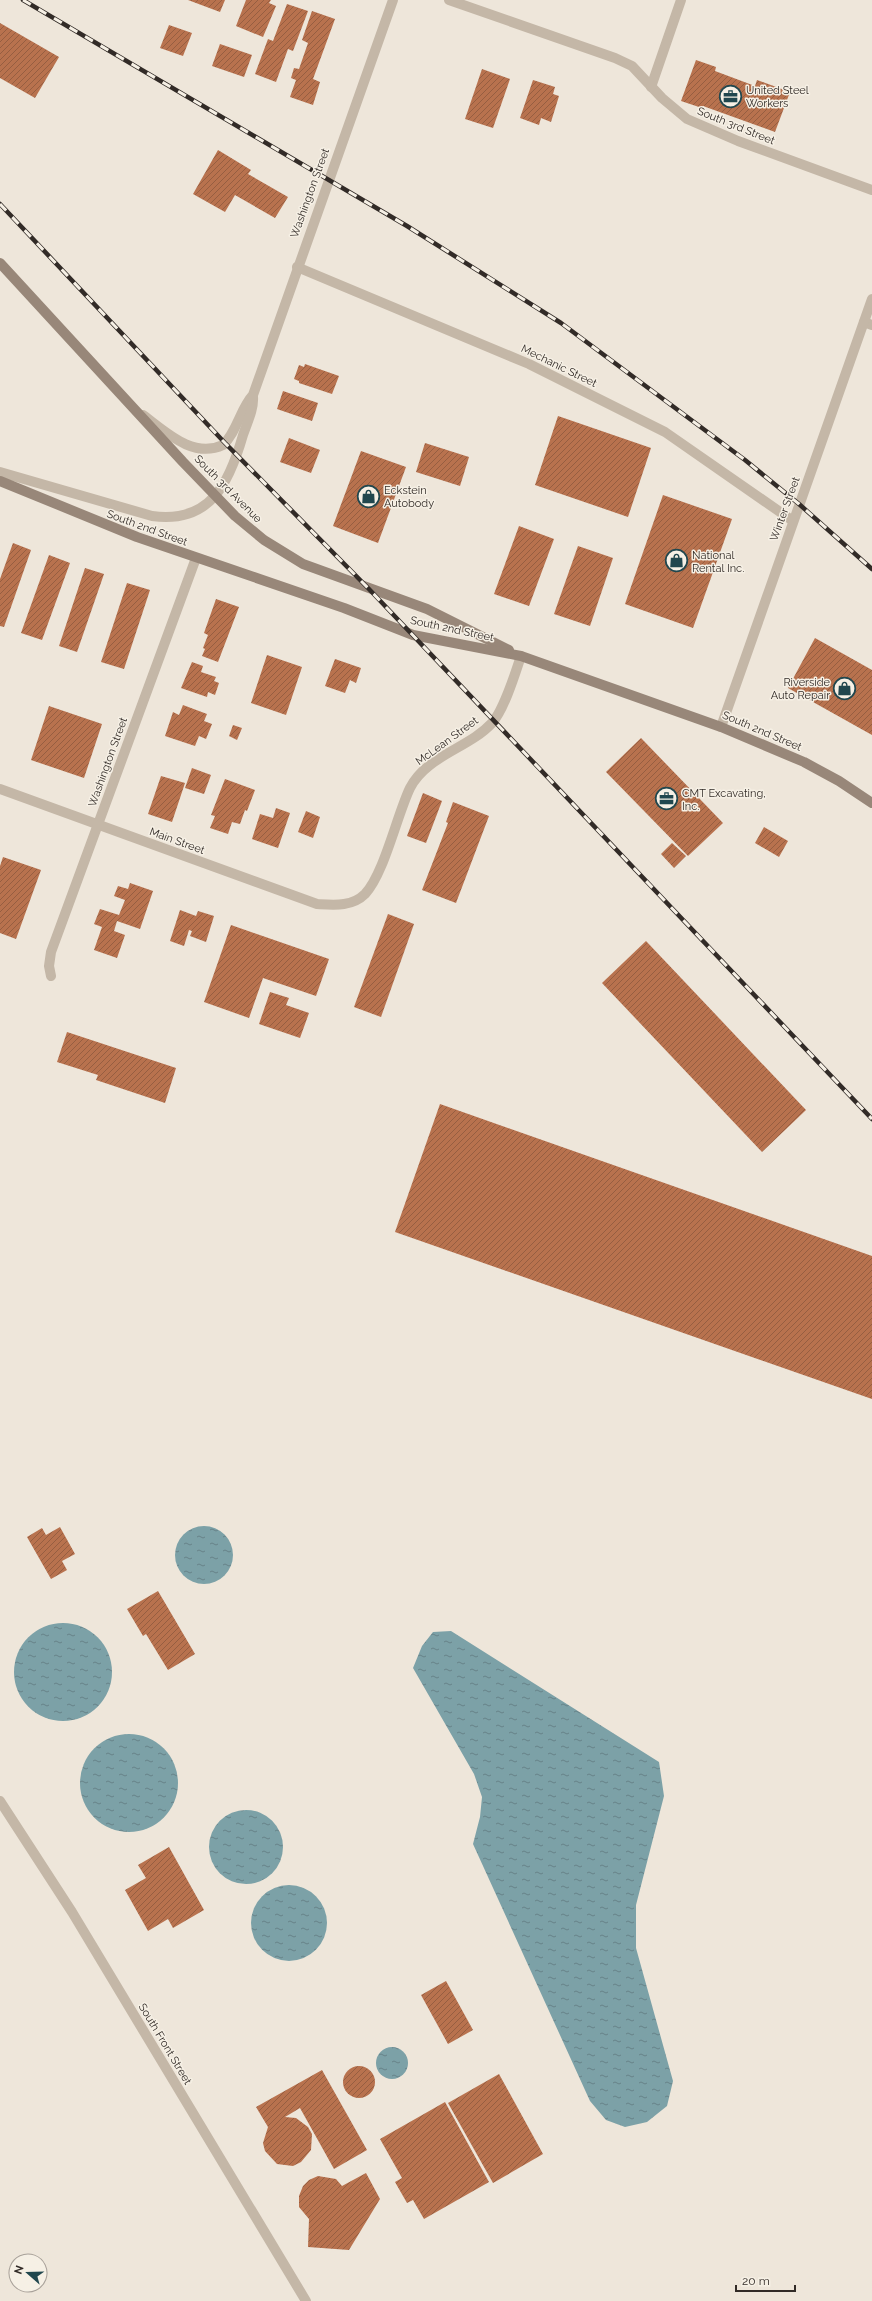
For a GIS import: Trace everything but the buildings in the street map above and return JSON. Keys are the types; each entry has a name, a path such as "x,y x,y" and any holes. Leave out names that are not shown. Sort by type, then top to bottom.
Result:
{"main road":[{"name":"South 3rd Avenue","path":"0,263 235,516 264,540 299,562 427,608 521,656"},
{"name":"South 2nd Street","path":"0,481 83,517 196,558 344,608 413,635 521,656 721,727 804,762 839,781 872,803"}],"street":[{"name":"Washington Street","path":"0,472 161,518 176,518 194,513 216,496 234,463 253,401 253,395 297,267 393,0"},
{"name":"South 3rd Street","path":"449,0 615,58 632,66 651,87 680,113 693,122 738,141 872,190"},
{"path":"651,87 681,0"},
{"name":"Mechanic Street","path":"297,267 528,364 665,432 793,521"},
{"name":"Winter Street","path":"721,727 793,521 868,324 872,299"},
{"name":"Washington Street","path":"135,409 186,444 204,449 216,448 225,443 246,402 253,395"},
{"name":"Washington Street","path":"51,976 49,966 51,952 196,558"},
{"name":"McLean Street","path":"349,904 364,895 374,881 411,787 433,764 469,742 494,722 521,656"},
{"name":"Main Street","path":"0,789 317,904 349,904"},
{"name":"South Front Street","path":"0,1801 76,1919 306,2301"}],"water":[{"path":"198,1526 210,1526 225,1534 233,1549 233,1561 225,1576 210,1584 198,1584 183,1576 175,1561 175,1549 183,1534"},
{"path":"63,1623 82,1627 98,1637 108,1653 112,1672 108,1691 98,1707 82,1717 63,1721 44,1717 28,1707 18,1691 14,1672 18,1653 28,1637 44,1627"},
{"path":"451,1631 659,1762 664,1796 636,1905 636,1948 673,2081 667,2106 647,2122 625,2127 606,2120 590,2101 473,1844 480,1817 482,1797 474,1774 413,1668 422,1646 433,1632"},
{"path":"129,1734 148,1738 164,1748 174,1764 178,1783 174,1802 164,1818 148,1828 129,1832 110,1828 94,1818 84,1802 80,1783 84,1764 94,1748 110,1738"},
{"path":"239,1810 253,1810 267,1816 277,1826 283,1840 283,1854 277,1868 267,1878 253,1884 239,1884 225,1878 215,1868 209,1854 209,1840 215,1826 225,1816"},
{"path":"289,1885 303,1888 316,1896 324,1909 327,1923 324,1937 316,1950 303,1958 289,1961 275,1958 262,1950 254,1937 251,1923 254,1909 262,1896 275,1888"},
{"path":"389,2047 395,2047 405,2054 408,2063 407,2069 401,2076 395,2079 389,2079 379,2072 376,2066 376,2060 383,2050"}],"railway":[{"path":"23,0 407,226 561,323 745,460 799,504 872,569"},
{"path":"0,204 225,443 368,588 872,1119"}],"place":[{"name":"United Steel Workers","path":"731,96"},
{"name":"Eckstein Autobody","path":"369,496"},
{"name":"National Rental Inc.","path":"677,561"},
{"name":"Riverside Auto Repair","path":"845,688"},
{"name":"CMT Excavating, Inc.","path":"667,799"}]}
